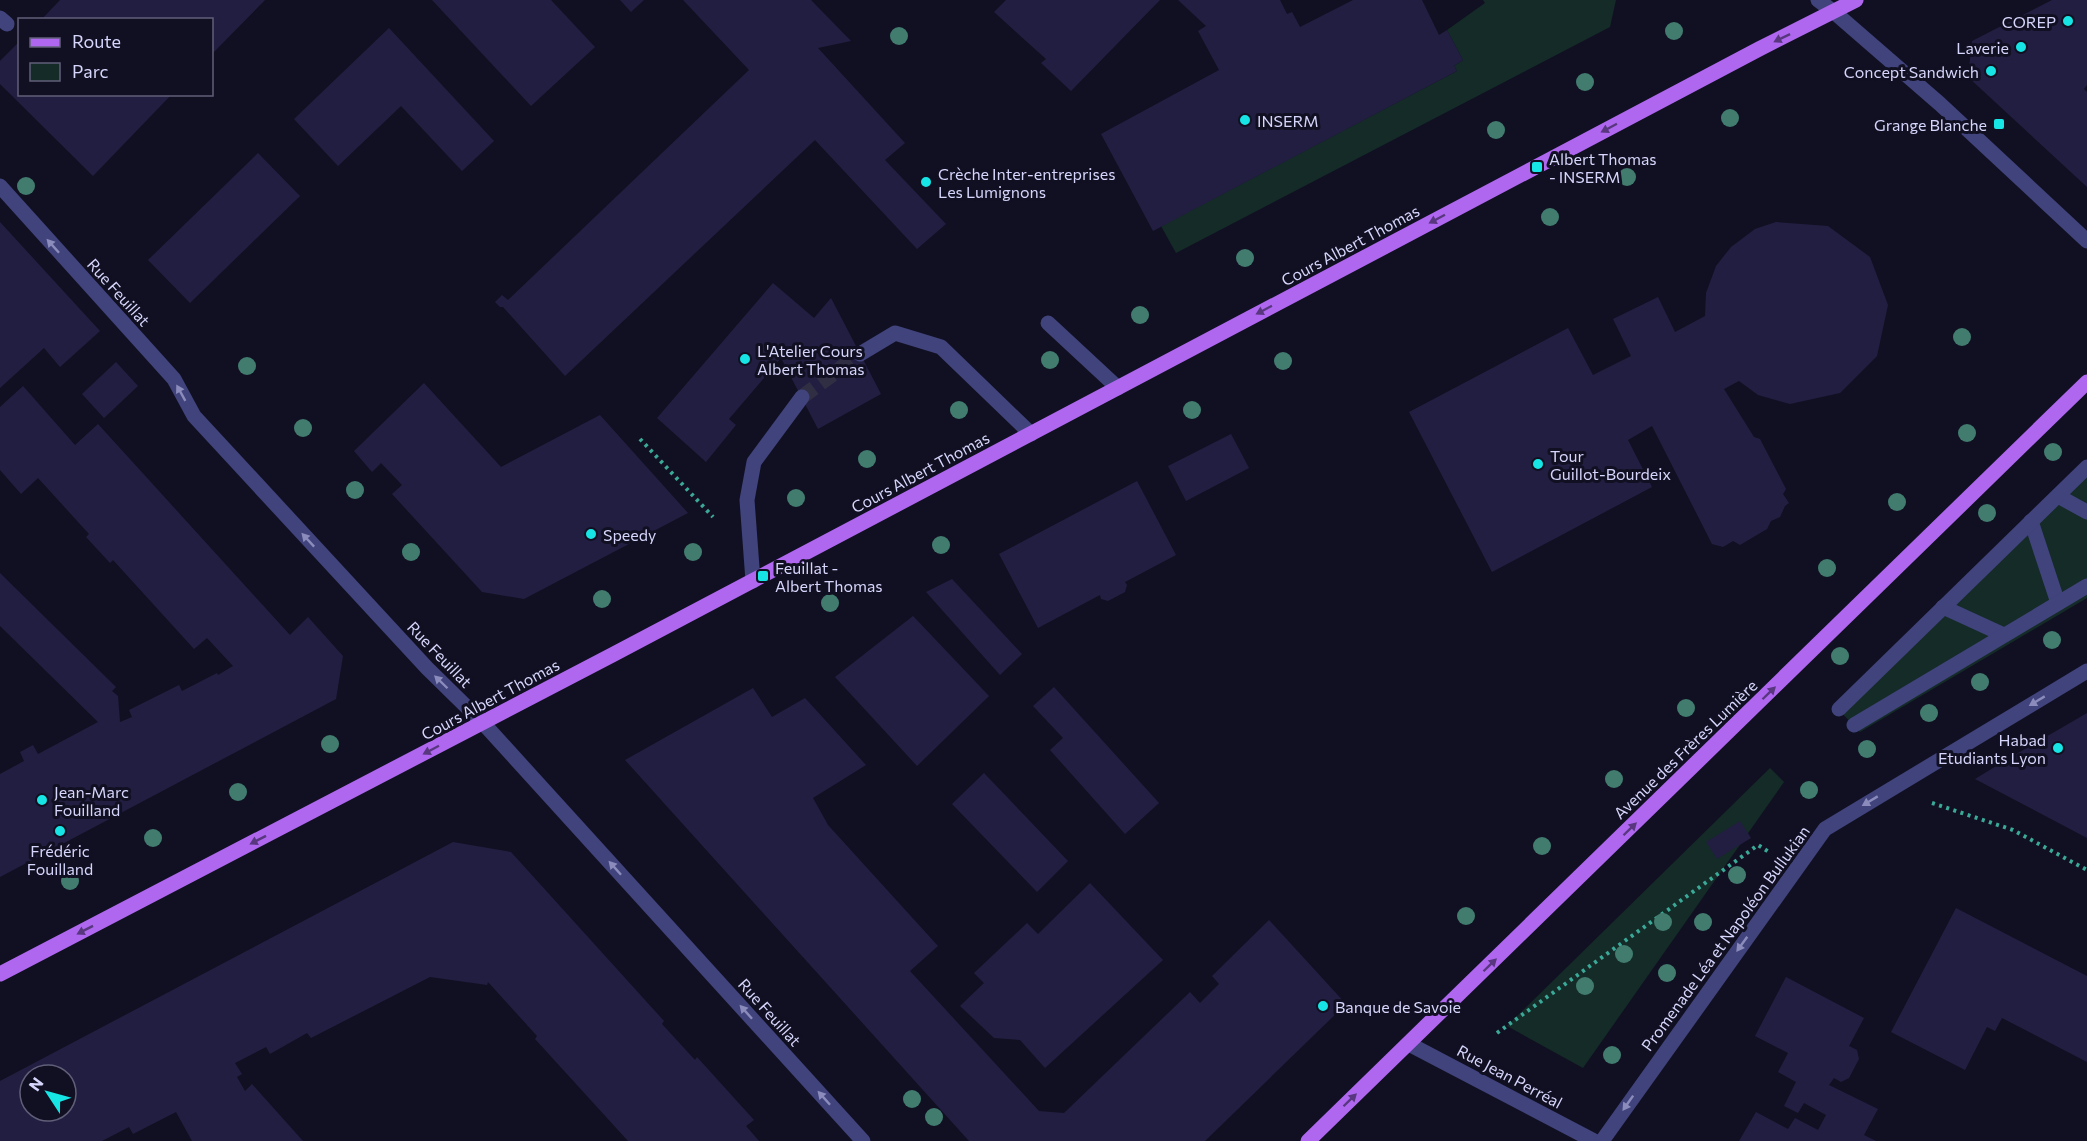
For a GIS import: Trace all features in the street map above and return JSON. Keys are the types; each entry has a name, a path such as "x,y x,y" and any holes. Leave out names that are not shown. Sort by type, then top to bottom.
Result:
{"main road":[{"name":"Cours Albert Thomas","path":"0,974 483,723 1856,0"},
{"name":"Avenue des Frères Lumière","path":"1308,1141 2087,382"}],"street":[{"path":"1818,0 1940,104 2087,242"},
{"name":"Rue Feuillat","path":"0,186 174,379 194,416 427,669 483,723 863,1141"},
{"path":"1048,323 1118,388"},
{"path":"860,354 895,333 941,347 1031,434"},
{"path":"753,581 747,500 754,462 802,397"},
{"path":"1839,709 2087,467"},
{"path":"2058,496 2087,512"},
{"path":"2031,521 2058,603"},
{"path":"1854,725 2087,586"},
{"path":"1943,607 2004,635"},
{"name":"Promenade Léa et Napoléon Bullukian","path":"1602,1141 1825,829 2087,671"},
{"name":"Rue Jean Perréal","path":"1409,1044 1594,1141"}],"path":[{"path":"640,439 714,518"},
{"path":"1912,776 1933,805 2013,830 2087,870"},
{"path":"1497,1033 1758,845 1794,870"}],"green space":[{"path":"1483,0 1616,0 1610,27 1176,253 1161,226 1457,71 1454,66 1463,60 1447,30 1485,3"},
{"path":"2087,461 2087,598 1860,732 1835,706"},
{"path":"1770,768 1784,782 1583,1068 1507,1026"}],"building":[{"path":"60,0 265,0 213,53 213,18 43,18"},
{"path":"432,0 551,0 595,47 531,106"},
{"path":"620,0 644,0 631,12"},
{"path":"683,0 811,0 851,41 818,48 905,143 885,160 946,224 917,249 815,140 565,376 503,307 495,302 502,295 508,300 749,70"},
{"path":"1006,0 1160,0 1071,91 1041,63 1046,59 994,12"},
{"name":"INSERM","path":"1178,0 1280,0 1287,14 1292,12 1300,27 1353,0 1422,0 1439,35 1447,30 1463,60 1454,66 1457,71 1153,231 1101,134 1219,70 1198,31 1206,26"},
{"path":"2052,0 2087,0 2087,85 2084,89 2087,92 2087,187 1968,77 1972,41"},
{"path":"389,28 494,141 462,171 401,106 338,166 294,119"},
{"path":"18,43 18,96 170,96 93,176 0,84 0,61"},
{"path":"258,153 300,196 190,303 148,260"},
{"path":"0,222 100,331 60,367 44,348 0,388"},
{"path":"1776,222 1828,226 1870,257 1888,305 1877,356 1840,393 1790,404 1758,395 1739,381 1724,389 1754,437 1760,439 1786,489 1783,494 1789,503 1780,517 1771,521 1767,529 1740,545 1733,541 1723,547 1712,544 1652,426 1628,440 1652,487 1492,572 1409,412 1568,328 1593,375 1631,356 1613,319 1658,297 1675,332 1705,316 1706,293 1716,266 1731,247 1755,229"},
{"path":"773,283 814,318 831,298 881,394 818,429 781,358 729,419 736,425 706,462 657,418"},
{"path":"116,362 138,386 104,418 82,394"},
{"path":"424,383 501,467 600,415 688,513 524,599 482,592 392,494 402,485 381,463 372,472 354,451"},
{"path":"23,386 75,445 98,424 290,635 308,617 343,656 336,699 0,877 0,774 24,761 20,752 33,745 38,754 98,722 0,626 0,573 116,687 112,691 118,696 120,722 132,717 129,710 179,685 182,691 233,666 207,638 194,649 113,560 110,563 86,537 89,534 38,478 21,494 0,470 0,407"},
{"path":"1231,434 1249,468 1186,501 1168,466"},
{"path":"1137,481 1176,555 1125,582 1127,585 1125,592 1108,601 1101,599 1100,595 1038,628 999,554"},
{"path":"952,579 1022,654 1000,675 926,592"},
{"path":"913,616 989,696 917,766 835,677"},
{"path":"1054,687 1159,803 1125,834 1050,750 1063,738 1033,706"},
{"path":"753,688 772,717 805,698 866,765 813,798 828,825 938,946 910,971 1039,1111 1064,1113 1190,992 1200,1003 1219,984 1212,976 1269,920 1346,1004 1205,1141 969,1141 625,760"},
{"path":"2087,713 2087,838 1975,779 2006,760"},
{"path":"984,773 1068,861 1037,892 952,804"},
{"path":"1740,821 1751,838 1717,859 1706,842"},
{"path":"453,842 511,852 664,1021 662,1024 695,1060 697,1057 754,1120 746,1126 759,1141 628,1141 535,1039 537,1036 488,982 487,985 430,977 311,1038 307,1033 270,1054 266,1047 235,1063 242,1074 237,1077 245,1091 252,1084 303,1141 192,1141 176,1112 133,1134 129,1127 102,1141 0,1141 0,1081 18,1072 18,1123 78,1123 78,1063 34,1063"},
{"path":"1090,883 1163,960 1045,1068 1020,1040 994,1038 960,1006 984,983 974,973 1027,923 1038,934"},
{"path":"1956,908 2087,976 2087,1062 2002,1018 1995,1031 1987,1027 1965,1070 1891,1032"},
{"path":"1786,977 1864,1018 1849,1046 1857,1050 1859,1059 1849,1078 1841,1082 1834,1078 1829,1085 1878,1109 1864,1135 1876,1141 1739,1141 1756,1112 1788,1129 1795,1118 1818,1130 1826,1115 1804,1103 1798,1113 1784,1106 1796,1082 1778,1072 1788,1053 1755,1036"}],"tunnel":[{"path":"802,397 860,354"}],"place":[{"name":"COREP","path":"2068,21"},
{"name":"Laverie","path":"2021,47"},
{"name":"Concept Sandwich","path":"1991,71"},
{"name":"INSERM","path":"1245,120"},
{"name":"Grange Blanche","path":"1999,124"},
{"name":"Albert Thomas - INSERM","path":"1537,167"},
{"name":"Crèche Inter-entreprises Les Lumignons","path":"926,182"},
{"name":"L'Atelier Cours Albert Thomas","path":"745,359"},
{"name":"Tour Guillot-Bourdeix","path":"1538,464"},
{"name":"Speedy","path":"591,534"},
{"name":"Feuillat - Albert Thomas","path":"763,576"},
{"name":"Habad Etudiants Lyon","path":"2058,748"},
{"name":"Jean-Marc Fouilland","path":"42,800"},
{"name":"Frédéric Fouilland","path":"60,831"},
{"name":"Banque de Savoie","path":"1323,1006"}]}
